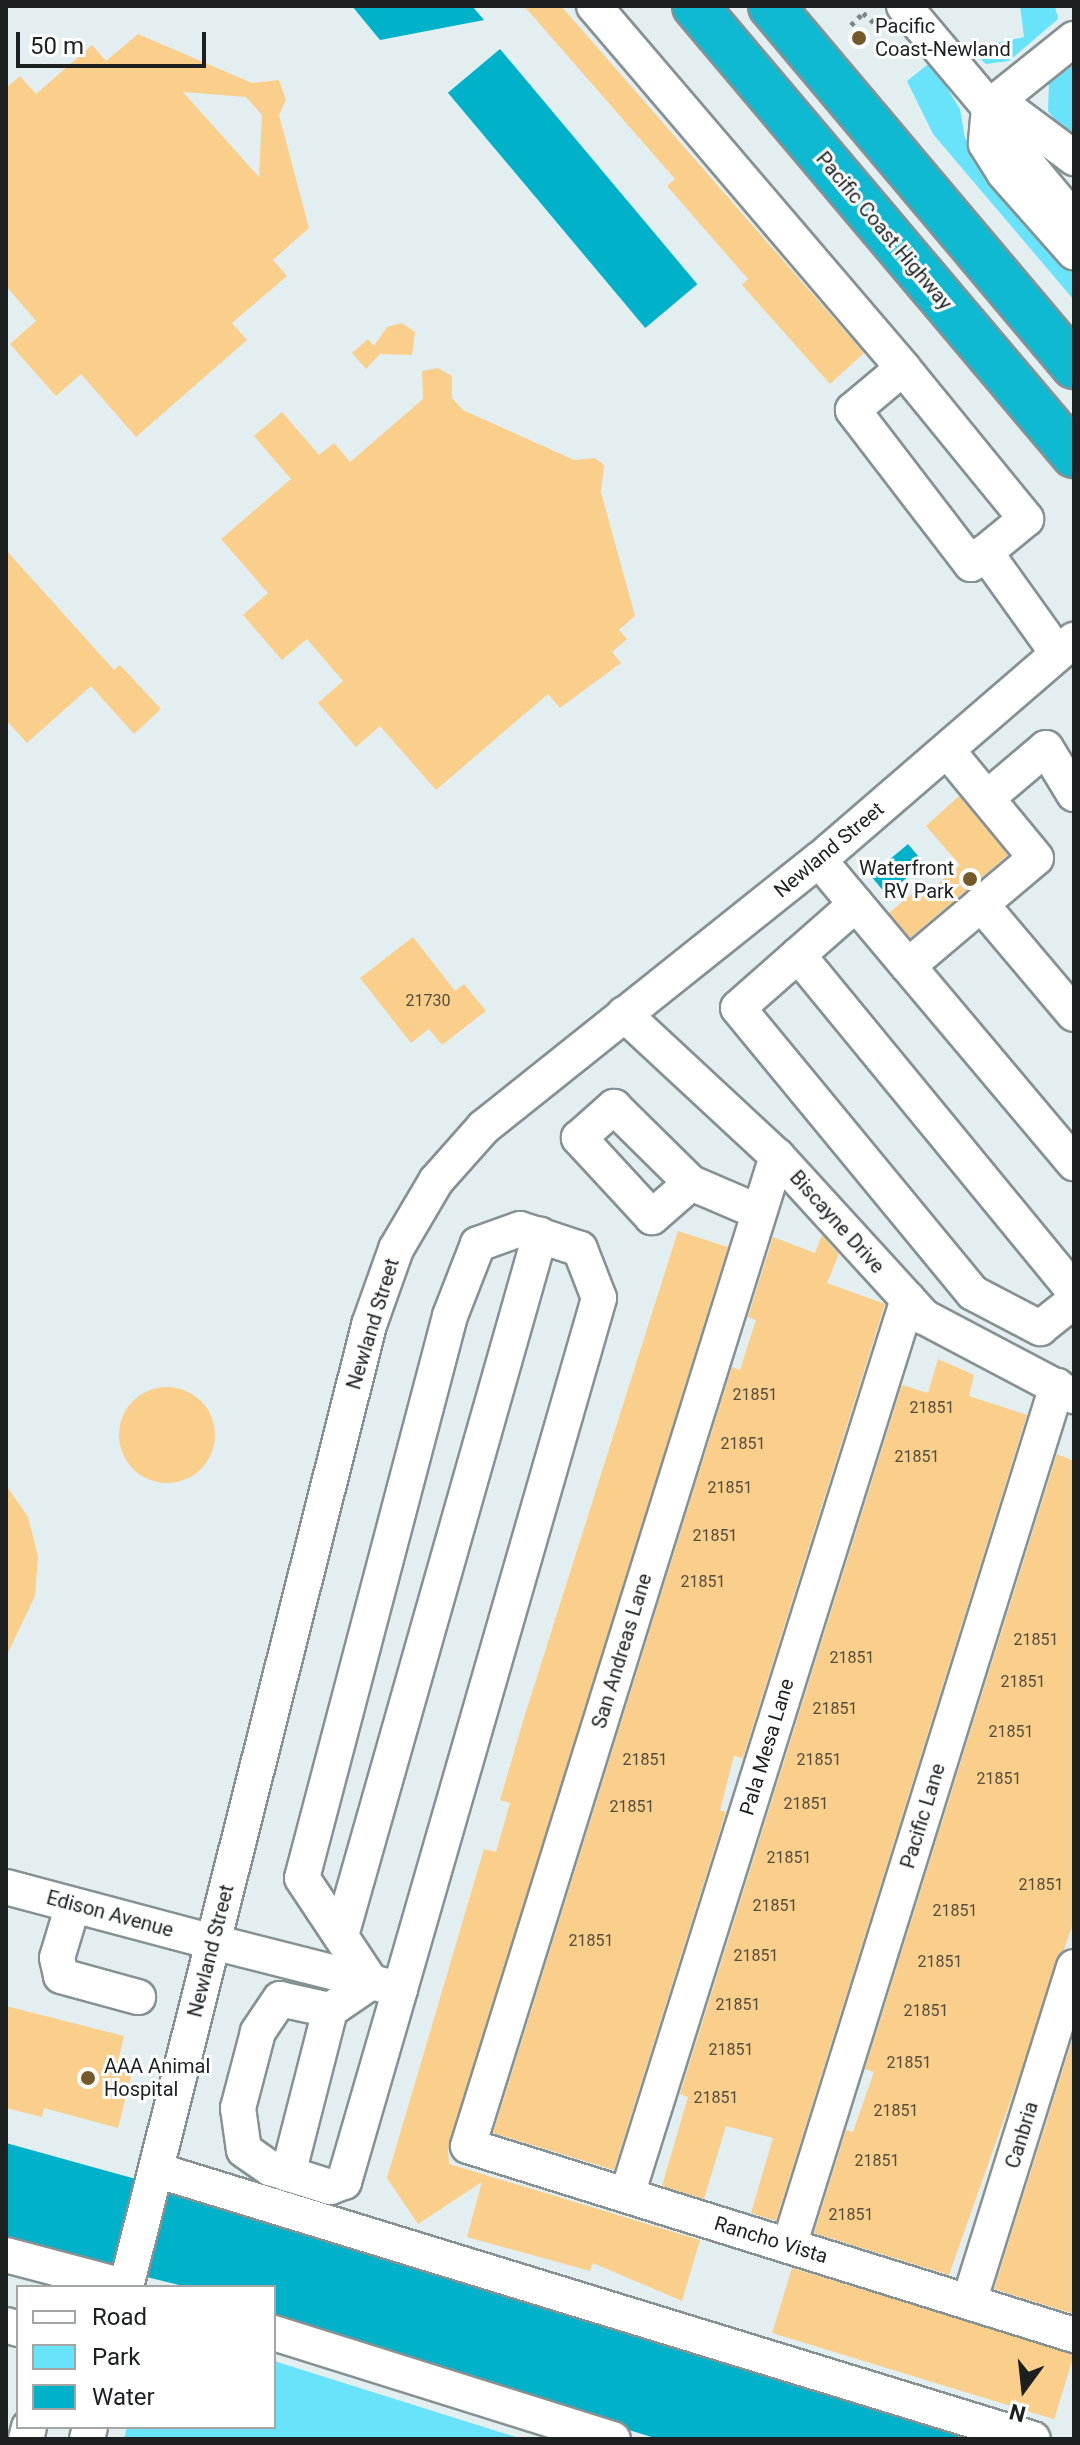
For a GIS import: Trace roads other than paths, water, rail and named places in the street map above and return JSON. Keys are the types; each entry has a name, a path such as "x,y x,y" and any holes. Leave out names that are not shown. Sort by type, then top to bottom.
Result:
{"highway":[{"name":"Pacific Coast Highway","path":"695,6 1074,455"},
{"path":"771,6 1074,366"}],"street":[{"path":"594,6 903,368 1026,519 971,564 853,410 903,368"},
{"path":"904,6 1074,220"},
{"path":"1074,39 989,110 986,144 1004,173 1074,252"},
{"path":"989,110 1007,108 1074,158"},
{"path":"985,552 1066,647"},
{"name":"Newland Street","path":"127,2284 369,1325 396,1249 436,1181 484,1127 819,860 1066,647"},
{"path":"987,798 1046,748 1074,794"},
{"path":"908,966 1036,858 947,750"},
{"path":"819,860 1074,1163"},
{"path":"856,904 738,1008 973,1293 1040,1328 1074,1301"},
{"path":"981,904 1074,1014"},
{"path":"798,955 1074,1291"},
{"name":"Biscayne Drive","path":"624,1014 777,1156 908,1299 946,1333 1065,1391"},
{"name":"San Andreas Lane","path":"468,2146 777,1156"},
{"path":"691,1183 759,1212"},
{"path":"385,1986 302,1878 450,1316 478,1244 520,1229 580,1249 599,1298 385,1986 344,2182 330,2187 288,2174 244,2150 238,2108 258,2032 280,1999 330,2010 385,1986"},
{"path":"342,1932 540,1235"},
{"name":"Pala Mesa Lane","path":"627,2195 908,1299"},
{"name":"Pacific Lane","path":"789,2246 1065,1391"},
{"name":"Edison Avenue","path":"6,1887 385,1986"},
{"path":"73,1905 57,1958 61,1976 138,1997"},
{"name":"Canbria","path":"969,2302 1074,1967"},
{"path":"288,2174 330,2010"},
{"name":"Rancho Vista","path":"468,2146 1074,2335"},
{"path":"154,2176 1033,2439"},
{"path":"6,2255 127,2284"},
{"path":"276,2334 613,2439"}],"water":[{"path":"352,6 472,6 484,20 380,40"},
{"path":"500,49 697,284 645,328 448,93"},
{"path":"908,844 924,863 887,895 870,875"},
{"path":"6,2143 179,2191 983,2439 658,2439 276,2321 276,2285 179,2285 6,2242"}],"place":[{"name":"Pacific Coast-Newland","path":"859,38"},
{"name":"Waterfront RV Park","path":"970,879"},
{"name":"AAA Animal Hospital","path":"88,2078"}]}
